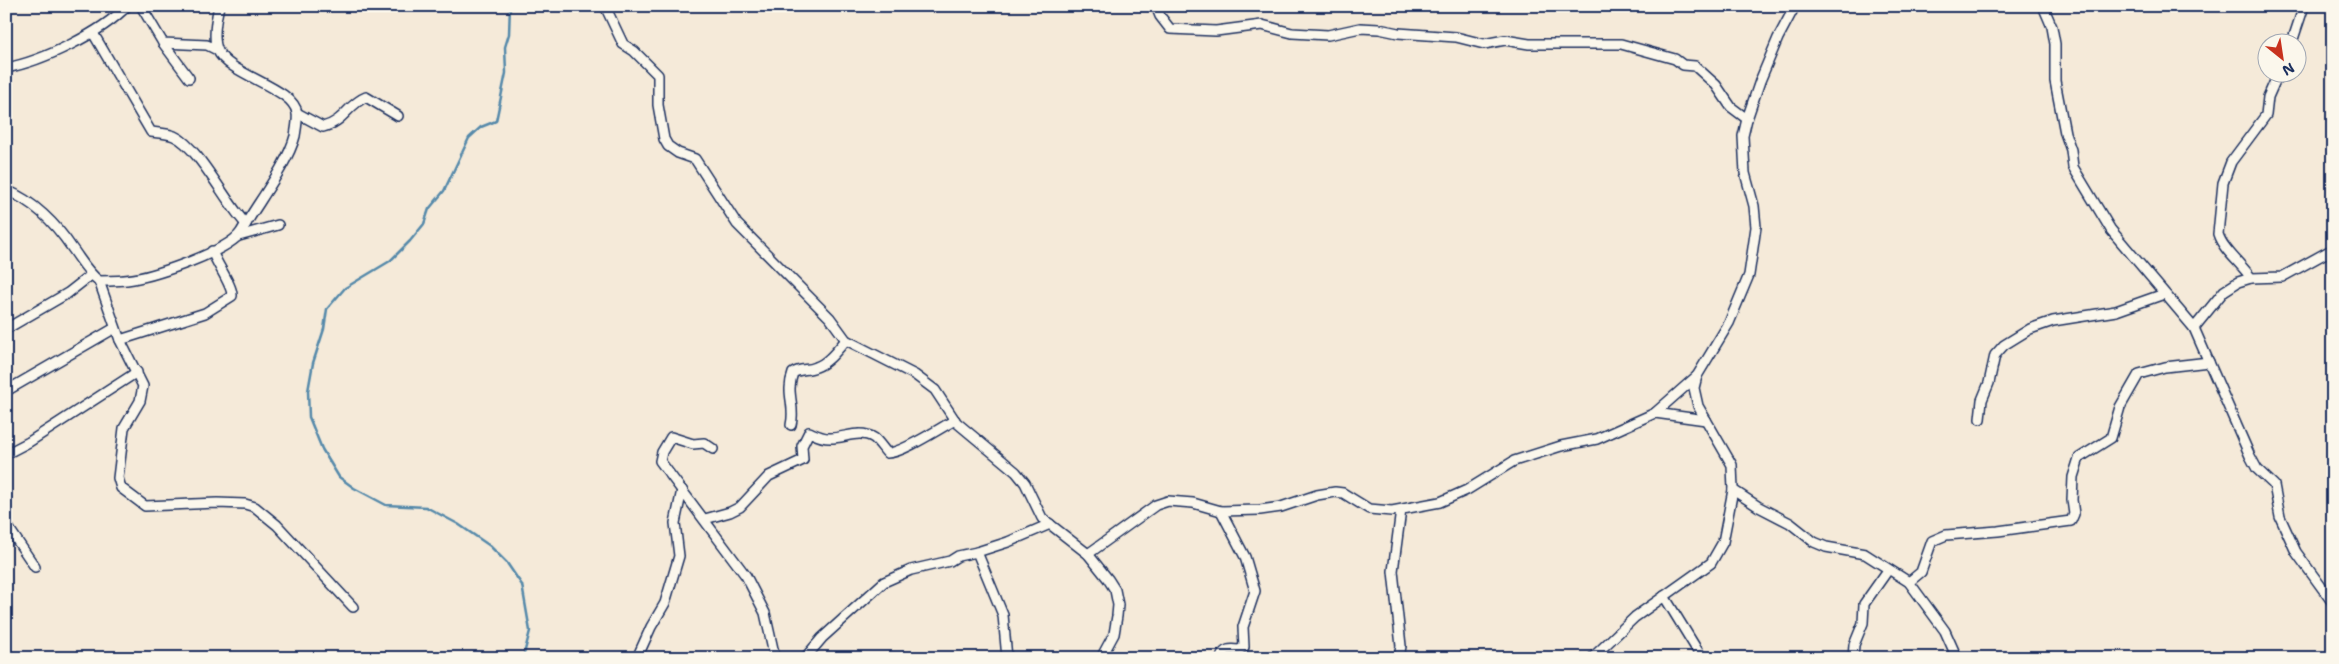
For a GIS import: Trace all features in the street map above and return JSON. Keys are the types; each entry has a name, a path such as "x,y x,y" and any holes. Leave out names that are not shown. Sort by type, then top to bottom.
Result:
{"street":[{"path":"6,68 22,65 92,33 117,17 127,6"},
{"path":"141,6 163,43 189,78"},
{"path":"217,50 216,32 219,6"},
{"path":"605,6 623,44 634,51 658,75 660,125 668,146 695,159 737,224 830,318 846,340 915,375 935,390 955,420 1016,472 1025,483 1042,518 1088,554 1108,578 1118,605 1114,634 1101,658"},
{"path":"1156,6 1160,16 1170,29 1178,30 1216,31 1262,25 1292,33 1328,35 1360,28 1456,37 1484,44 1505,40 1529,44 1620,44 1675,60 1683,66 1695,66 1716,85 1731,107 1746,119"},
{"path":"1592,658 1635,616 1711,563 1723,542 1733,490 1732,466 1706,420 1695,396 1694,388 1697,376 1729,323 1749,275 1756,227 1754,206 1743,162 1743,136 1746,119 1778,38 1795,6"},
{"path":"2043,6 2052,27 2055,44 2055,81 2071,150 2073,167 2111,230 2194,328 2250,456 2257,469 2274,485 2280,517 2296,552 2333,603"},
{"path":"2295,32 2304,6"},
{"path":"92,33 151,132 174,136 186,143 214,178 235,212 246,224"},
{"path":"163,43 206,45 217,50 232,66 285,98 294,105 297,112 294,138 291,146 239,236"},
{"path":"2251,278 2244,267 2220,241 2218,234 2223,183 2230,162 2266,114 2268,97 2275,82"},
{"path":"297,112 323,127 334,124 360,100 366,97 398,116"},
{"path":"6,190 23,198 47,218 71,245 91,275 99,281 120,340 138,372 143,389 140,401 126,423 122,436 118,478 123,491 146,506 217,503 245,504 255,507 277,525 353,607"},
{"path":"99,281 135,279 212,251 239,236 278,225"},
{"path":"2194,328 2224,291 2238,282 2251,278 2282,278 2333,250"},
{"path":"120,340 205,313 232,296 232,290 216,265 212,251"},
{"path":"6,330 68,293 91,275"},
{"path":"1980,419 1982,400 1989,383 1995,355 2004,345 2030,329 2053,321 2116,311 2164,294"},
{"path":"6,391 115,328"},
{"path":"791,425 794,414 788,386 793,373 802,368 813,369 823,364 846,340"},
{"path":"1909,582 1921,572 1932,542 1946,535 1998,531 2071,521 2074,514 2073,477 2079,458 2085,456 2110,438 2120,407 2139,374 2165,368 2209,362"},
{"path":"6,454 29,442 138,372"},
{"path":"1088,554 1156,505 1168,502 1193,502 1221,511 1260,510 1280,507 1317,495 1335,492 1343,493 1369,509 1401,510 1440,502 1468,490 1514,461 1561,446 1597,439 1655,413 1697,376"},
{"path":"1655,413 1706,420"},
{"path":"705,519 730,512 740,506 769,476 803,460 802,446 809,432 817,436 832,438 848,434 863,434 873,438 887,453 892,453 901,451 910,444 955,420"},
{"path":"714,448 704,443 693,444 671,437 662,452 660,461 746,576 764,613 775,658"},
{"path":"638,658 651,627 666,603 678,556 675,523 682,490"},
{"path":"1733,490 1759,507 1790,522 1814,542 1826,547 1865,554 1878,560 1888,570 1909,582 1945,630 1957,658"},
{"path":"1399,658 1401,646 1393,571 1401,510"},
{"path":"1221,511 1245,557 1255,591 1243,627 1244,646 1239,650 1230,649 1224,651 1221,658"},
{"path":"6,524 35,566"},
{"path":"805,658 822,638 884,582 911,570 977,552 1050,524"},
{"path":"977,552 1003,616 1008,658"},
{"path":"1853,658 1854,645 1863,623 1864,604 1888,570"},
{"path":"1664,596 1702,658"}],"waterway":[{"path":"510,6 509,34 505,47 506,73 496,121 481,127 469,138 444,191 429,209 424,224 410,241 390,261 345,288 327,309 324,329 313,363 308,391 309,417 322,449 339,477 354,488 386,505 426,507 458,524 490,546 507,563 522,585 530,631 523,658"}]}
